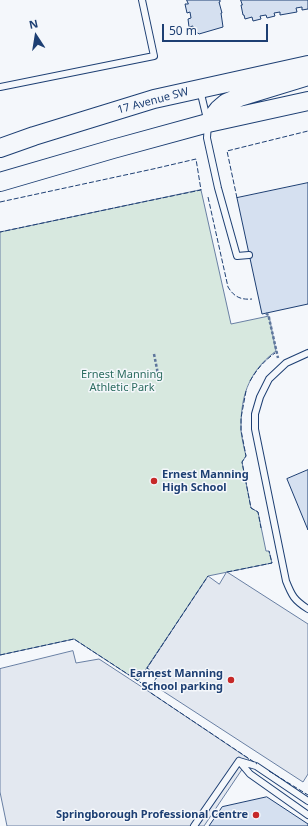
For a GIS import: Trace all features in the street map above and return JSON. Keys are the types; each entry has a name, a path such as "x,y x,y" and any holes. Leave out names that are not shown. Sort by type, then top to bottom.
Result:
{"main road":[{"name":"17 Avenue SW","path":"0,148 154,99 308,65"},
{"path":"208,123 226,103 240,97 308,76"},
{"path":"0,182 208,123 308,101"}],"lane":[{"path":"0,87 154,56 142,0"},
{"path":"200,88 208,123 207,138 218,188 237,256 249,255"},
{"path":"308,353 286,363 269,379 260,397 255,414 255,429 286,581 292,596 308,609"},
{"path":"239,761 256,766 308,801"},
{"path":"239,761 250,774 308,815"},
{"path":"194,826 239,761"}],"path":[{"path":"266,313 269,316 276,351"},
{"path":"154,354 160,379"}],"green space":[{"name":"Ernest Manning Athletic Park","path":"201,190 231,324 269,316 276,351 257,369 249,384 244,400 241,423 241,434 246,456 242,462 251,508 258,512 266,551 269,551 272,563 208,576 138,681 74,639 0,655 0,232"}],"shaded area":[{"name":"Earnest Manning School parking","path":"227,572 308,624 308,774 303,782 152,684 158,676 147,668 208,576 219,584"},
{"path":"73,651 76,663 99,659 249,759 204,826 7,826 0,792 0,669"}],"building":[{"path":"187,0 220,0 219,2 222,13 223,27 199,34 194,33 193,26 189,27 188,19 191,18 190,12 187,13 185,4 188,4"},
{"path":"241,0 308,0 308,9 302,10 302,7 296,8 297,12 280,15 280,12 274,13 275,16 267,18 266,15 260,16 261,19 253,21 252,17 245,19"},
{"path":"308,183 308,304 262,314 237,198"},
{"path":"308,470 308,530 287,479"},
{"name":"Springborough Professional Centre","path":"267,797 308,824 308,826 209,826 222,807"}],"fence":[{"path":"237,198 227,151 308,131"},
{"path":"0,202 196,159 201,190 0,232"},
{"path":"208,197 228,287 238,297 252,299"},
{"path":"250,381 267,359 275,353"},
{"path":"246,391 241,418 241,430 246,456 242,462 251,508 258,512 261,528"},
{"path":"227,572 272,563 269,551"},
{"path":"155,674 147,668 208,576"},
{"path":"0,655 74,639 149,688"},
{"path":"148,691 157,677"},
{"path":"151,693 257,764"},
{"path":"269,771 308,795"}],"place":[{"name":"Ernest Manning High School","path":"154,481"},
{"name":"Earnest Manning School parking","path":"231,680"},
{"name":"Springborough Professional Centre","path":"256,815"}]}
